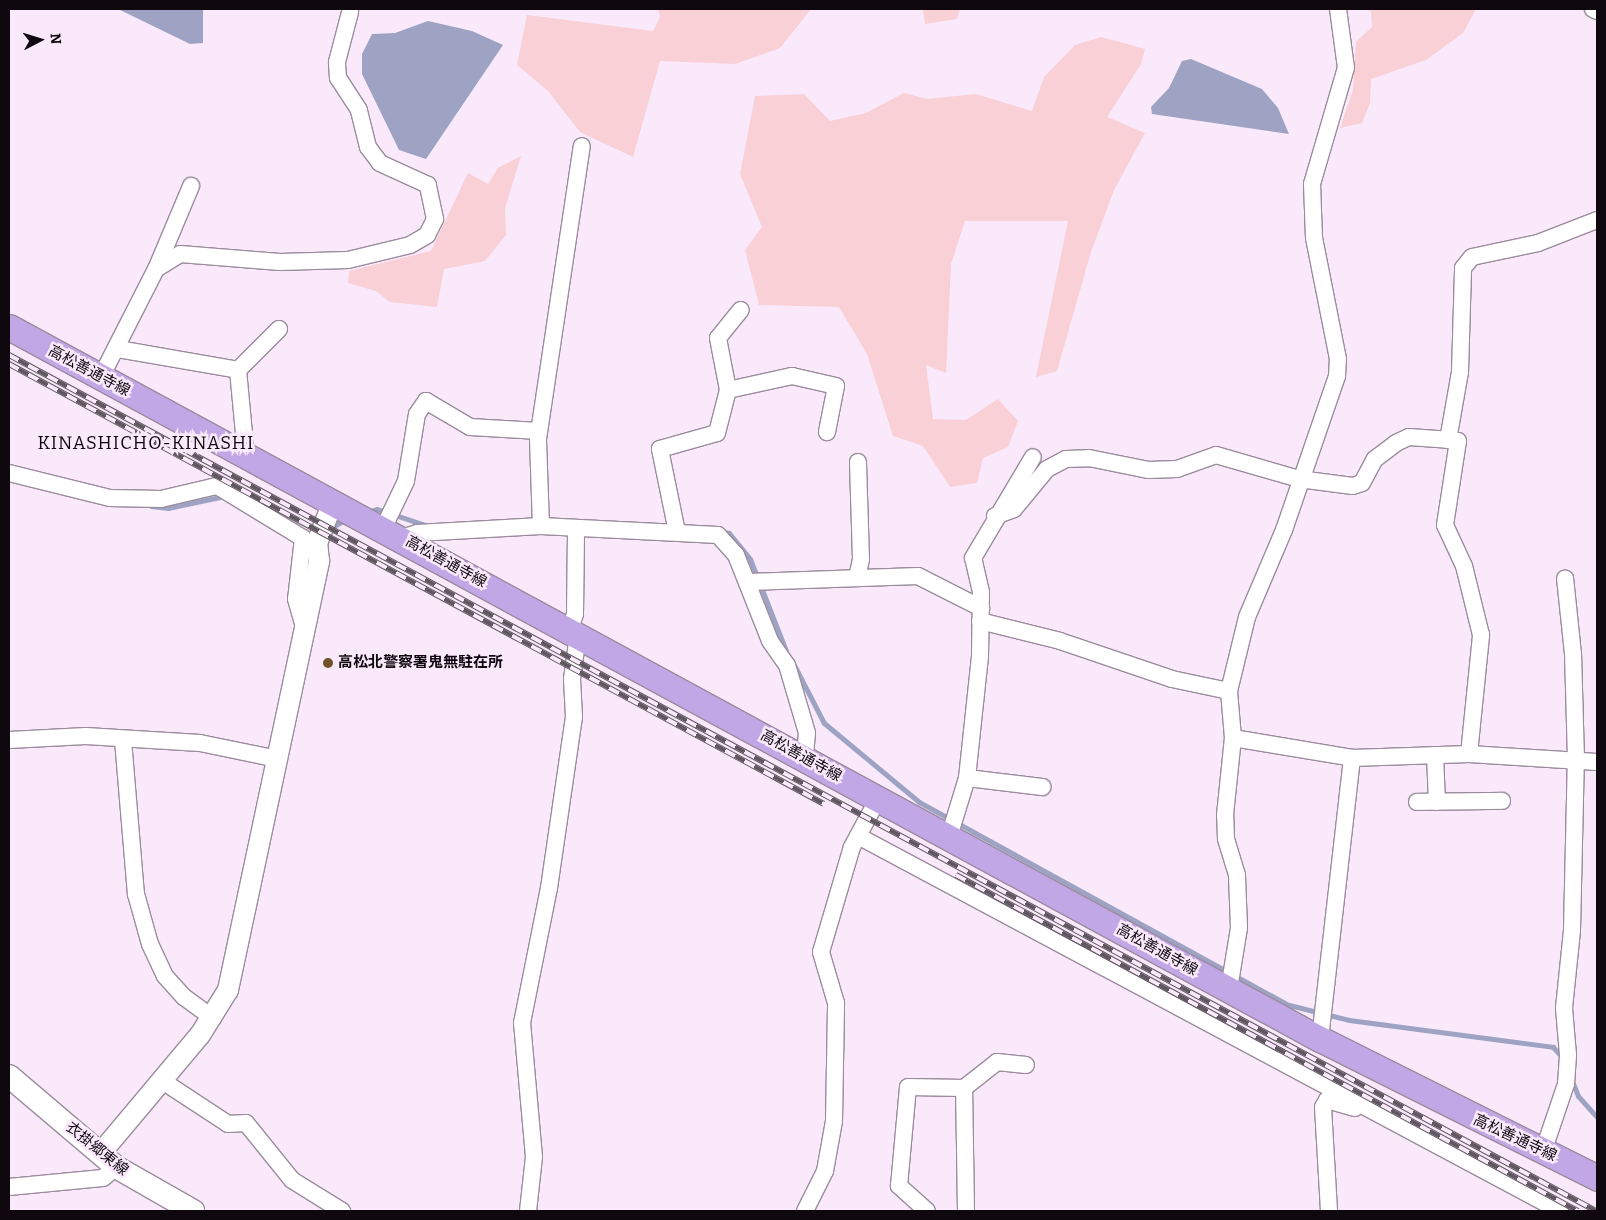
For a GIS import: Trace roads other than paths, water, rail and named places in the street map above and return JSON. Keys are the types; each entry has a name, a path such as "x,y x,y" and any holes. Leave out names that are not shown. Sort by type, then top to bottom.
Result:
{"main road":[{"name":"高松善通寺線","path":"9,327 392,533 1320,1040 1597,1178"},
{"name":"衣掛郷東線","path":"9,1076 108,1160 193,1211"}],"street":[{"path":"1229,989 1238,928 1237,876 1226,839 1225,815 1233,738 1229,691 1247,617 1299,479 1338,367 1314,238 1312,184 1346,68 1338,9"},
{"path":"1593,9 1597,10"},
{"path":"156,269 180,254 280,262 348,260 410,245 427,235 435,219 428,185 380,163 368,147 359,110 338,78 337,62 350,12"},
{"path":"541,526 539,431 582,146"},
{"path":"101,377 118,349 156,269 191,186"},
{"path":"1448,440 1460,372 1463,268 1472,257 1538,243 1597,220"},
{"path":"677,532 660,449 717,433 728,390 718,338 741,310"},
{"path":"238,370 280,329"},
{"path":"118,349 238,370"},
{"path":"238,370 246,455"},
{"path":"728,390 792,376 836,386 827,432"},
{"path":"539,431 470,427 426,401 417,414 406,480 392,533 541,526 718,535 728,543 749,582 770,641 787,665 799,697 807,733 805,758"},
{"path":"995,516 1014,509 1048,470 1066,458 1089,458 1148,470 1178,468 1216,455 1299,479 1353,486 1362,483 1375,459 1396,443 1408,438 1458,441 1445,526 1464,566 1481,635 1469,754"},
{"path":"949,837 967,778 981,614 974,558 995,516 1033,457"},
{"path":"857,578 861,559 858,462"},
{"path":"9,473 110,498 161,499 217,486 303,538 296,599 304,627"},
{"path":"9,1187 103,1178 108,1160 161,1080 213,1018 235,968 273,758 318,561 317,543 333,502"},
{"path":"528,1211 534,1156 522,1023 549,888 574,717 572,679 576,528"},
{"path":"749,582 918,576 981,614 1172,679 1229,691"},
{"path":"1543,1152 1566,1084 1564,1008 1572,930 1576,760 1573,654 1565,578"},
{"path":"9,740 86,736 124,740 200,743 273,758"},
{"path":"1233,738 1352,758 1469,754 1597,762"},
{"path":"124,740 136,894 150,944 165,976 184,997 213,1018"},
{"path":"1436,754 1437,802"},
{"path":"1320,1040 1352,758"},
{"path":"967,778 1042,788"},
{"path":"805,1211 825,1171 834,1121 836,1003 821,952 858,836 878,799"},
{"path":"1417,802 1502,801"},
{"path":"858,836 1560,1211"},
{"path":"927,1211 898,1186 908,1087 964,1088 997,1062 1026,1064"},
{"path":"161,1080 228,1124 246,1123 292,1180 342,1211"},
{"path":"964,1088 966,1211"},
{"path":"1329,1211 1323,1107 1327,1100 1370,1109"}],"water":[{"path":"118,9 203,9 203,43 190,44"},
{"path":"428,21 472,31 503,45 426,159 399,150 362,74 362,54 372,34 395,33"},
{"path":"1191,59 1262,89 1278,108 1289,134 1152,114 1151,107 1169,88 1182,61"}],"waterway":[{"path":"151,506 168,508 220,497"},
{"path":"367,512 377,509 425,525"},
{"path":"330,528 347,519"},
{"path":"722,532 729,533 750,559 786,651"},
{"path":"794,665 824,723 919,802 1289,1005 1349,1020 1553,1047 1562,1057"},
{"path":"1572,1081 1578,1096 1597,1117"}],"railway":[{"path":"9,355 1596,1211"},
{"path":"9,364 824,804"},
{"path":"956,875 1578,1211"}],"place":[{"name":"高松北警察署鬼無駐在所","path":"328,663"}],"district":[{"name":"KINASHICHO-KINASHI","path":"146,443"}]}
